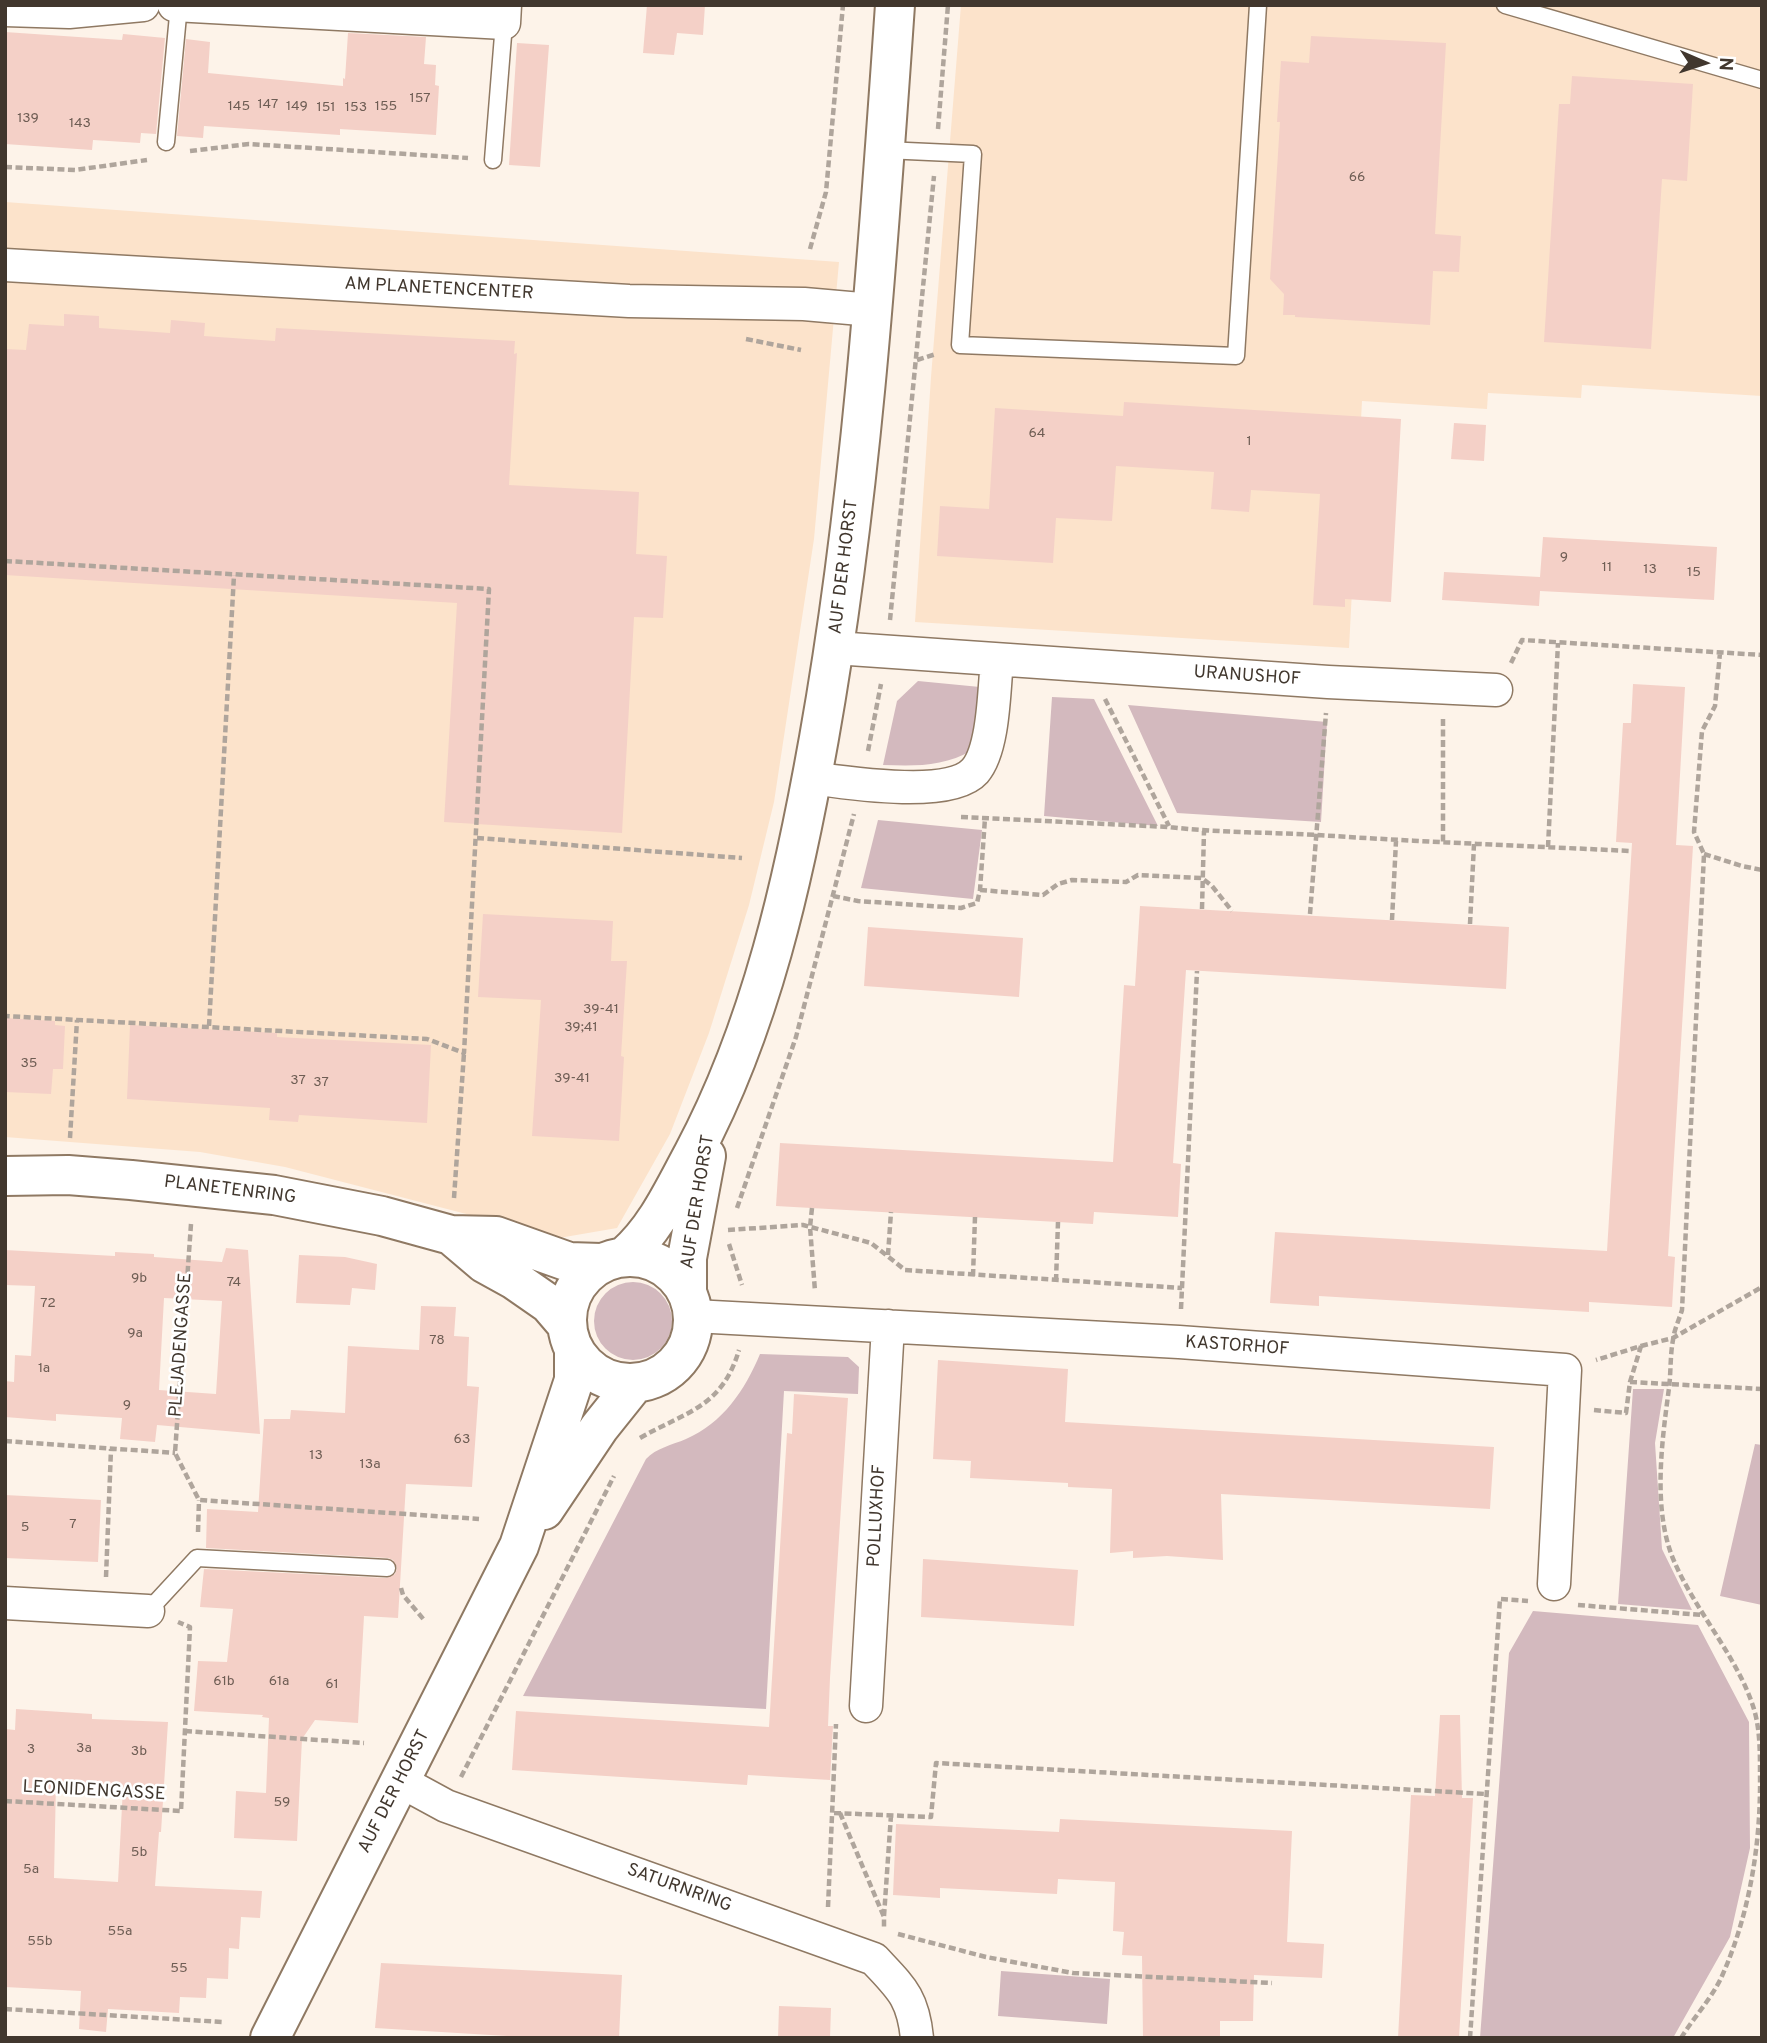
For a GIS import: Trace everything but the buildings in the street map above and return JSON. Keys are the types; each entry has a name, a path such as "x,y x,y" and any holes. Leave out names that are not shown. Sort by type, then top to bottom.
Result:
{"street":[{"path":"5,10 69,12 143,5"},
{"path":"177,5 505,14"},
{"name":"AUF DER HORST","path":"613,1260 643,1240 715,1113 752,1014 781,916 812,778 835,648 861,431 895,5"},
{"name":"AM PLANETENCENTER","path":"5,265 629,301 804,304 872,310"},
{"name":"URANUSHOF","path":"835,648 1089,667 1496,690"},
{"path":"812,778 921,787 961,782 976,770 984,755 997,660"},
{"name":"AUF DER HORST","path":"690,1304 687,1258 715,1113"},
{"name":"PLANETENRING","path":"5,1175 68,1175 193,1185 335,1206 451,1235 496,1236 569,1262 613,1260"},
{"name":"PLANETENRING","path":"451,1235 484,1264 513,1279 549,1304 570,1337"},
{"path":"650,1259 671,1271 690,1304 690,1339 678,1361 659,1376 635,1383 611,1380 589,1368 570,1337 570,1300 582,1278 613,1260 650,1259"},
{"name":"KASTORHOF","path":"690,1304 744,1318 1179,1342 1565,1370"},
{"name":"POLLUXHOF","path":"866,1706 888,1326"},
{"name":"AUF DER HORST","path":"270,2038 519,1546 575,1380 570,1337"},
{"path":"1553,1593 1565,1370"},
{"name":"AUF DER HORST","path":"519,1546 599,1428 635,1383"},
{"path":"5,1603 148,1611"},
{"name":"SATURNRING","path":"400,1782 446,1806 874,1959 900,1986 914,2012 917,2038"}],"lane":[{"path":"166,142 177,5"},
{"path":"885,150 973,154 960,345 1236,356 1258,5"},
{"path":"1504,5 1762,80"},
{"path":"493,160 505,14"},
{"path":"148,1611 197,1558 387,1568"}],"path":[{"path":"810,249 827,192 843,5"},
{"path":"638,1440 703,1406 728,1376 738,1352 744,1318 743,1290 729,1245 729,1231 796,1037 862,784 887,652 916,373 948,5"},
{"path":"179,154 248,144 493,160"},
{"path":"5,167 75,170 154,159"},
{"path":"5,561 489,589 477,838 451,1235"},
{"path":"209,1026 234,575"},
{"path":"1496,690 1522,640 1762,655"},
{"path":"1548,847 1558,643"},
{"path":"1681,2038 1721,1979 1738,1935 1749,1893 1757,1843 1760,1796 1758,1723 1753,1705 1745,1686 1673,1560 1662,1500 1663,1428 1673,1338 1682,1310 1704,854 1694,832 1702,731 1715,706 1720,653"},
{"path":"1089,667 1169,827"},
{"path":"1310,914 1328,682"},
{"path":"1443,843 1445,687"},
{"path":"959,817 1631,851"},
{"path":"833,896 858,901 961,908 977,903 985,818"},
{"path":"1202,909 1203,831"},
{"path":"477,838 742,858"},
{"path":"1392,920 1396,841"},
{"path":"1470,923 1474,844"},
{"path":"1704,854 1762,870"},
{"path":"980,890 1043,895 1058,884 1072,880 1126,882 1138,876 1202,878 1232,911"},
{"path":"1179,1342 1197,971"},
{"path":"5,1016 426,1039 464,1053"},
{"path":"68,1175 77,1020"},
{"name":"PLEJADENGASSE","path":"175,1453 193,1185"},
{"path":"812,1208 810,1227 816,1323"},
{"path":"888,1256 891,1212"},
{"path":"973,1276 975,1217"},
{"path":"1056,1281 1058,1222"},
{"path":"729,1231 774,1226 810,1227 871,1243 905,1270 1182,1288"},
{"path":"1565,1370 1673,1338 1762,1287"},
{"path":"1563,1408 1626,1413 1629,1382 1641,1346"},
{"path":"1629,1382 1762,1389"},
{"path":"5,1441 175,1453 199,1500 197,1558"},
{"path":"104,1608 111,1448"},
{"path":"446,1806 618,1468"},
{"path":"199,1500 479,1519"},
{"path":"387,1568 399,1580 403,1594 425,1621"},
{"path":"1470,2038 1500,1599 1553,1593 1703,1615"},
{"path":"148,1611 190,1627 185,1731 364,1743"},
{"path":"825,1942 837,1813 836,1716 866,1706"},
{"name":"LEONIDENGASSE","path":"5,1801 181,1811 185,1731"},
{"path":"837,1813 931,1817 936,1763 1486,1794"},
{"path":"837,1813 884,1917"},
{"path":"891,1815 884,1931 1073,1973 1272,1983"},
{"path":"5,2009 223,2022"}],"shaded area":[{"path":"961,5 1762,5 1762,396 1582,385 1581,398 1488,393 1487,409 1362,401 1349,648 915,622 931,377"},
{"path":"5,202 839,262 814,539 774,802 749,905 709,1033 670,1134 617,1228 559,1238 285,1167 200,1152 5,1137"},
{"path":"918,681 980,687 972,750 940,762 883,765 897,701"},
{"path":"1052,697 1094,699 1158,826 1044,816"},
{"path":"1128,705 1327,722 1321,822 1177,813"},
{"path":"878,820 982,830 973,899 861,888"},
{"path":"633,1282 648,1285 665,1299 672,1321 669,1336 655,1353 633,1360 618,1357 601,1343 594,1321 597,1306 611,1289"},
{"path":"760,1354 848,1357 859,1367 858,1394 784,1391 766,1709 523,1696 646,1459 659,1449 699,1432 722,1415 740,1392"},
{"path":"1633,1389 1664,1389 1655,1443 1662,1549 1692,1610 1618,1604"},
{"path":"1755,1444 1762,1445 1762,1605 1720,1596"},
{"path":"1533,1611 1698,1625 1749,1722 1750,1848 1730,1937 1673,2038 1480,2038 1509,1653"},
{"path":"1001,1971 1110,1979 1107,2024 998,2016"}]}
